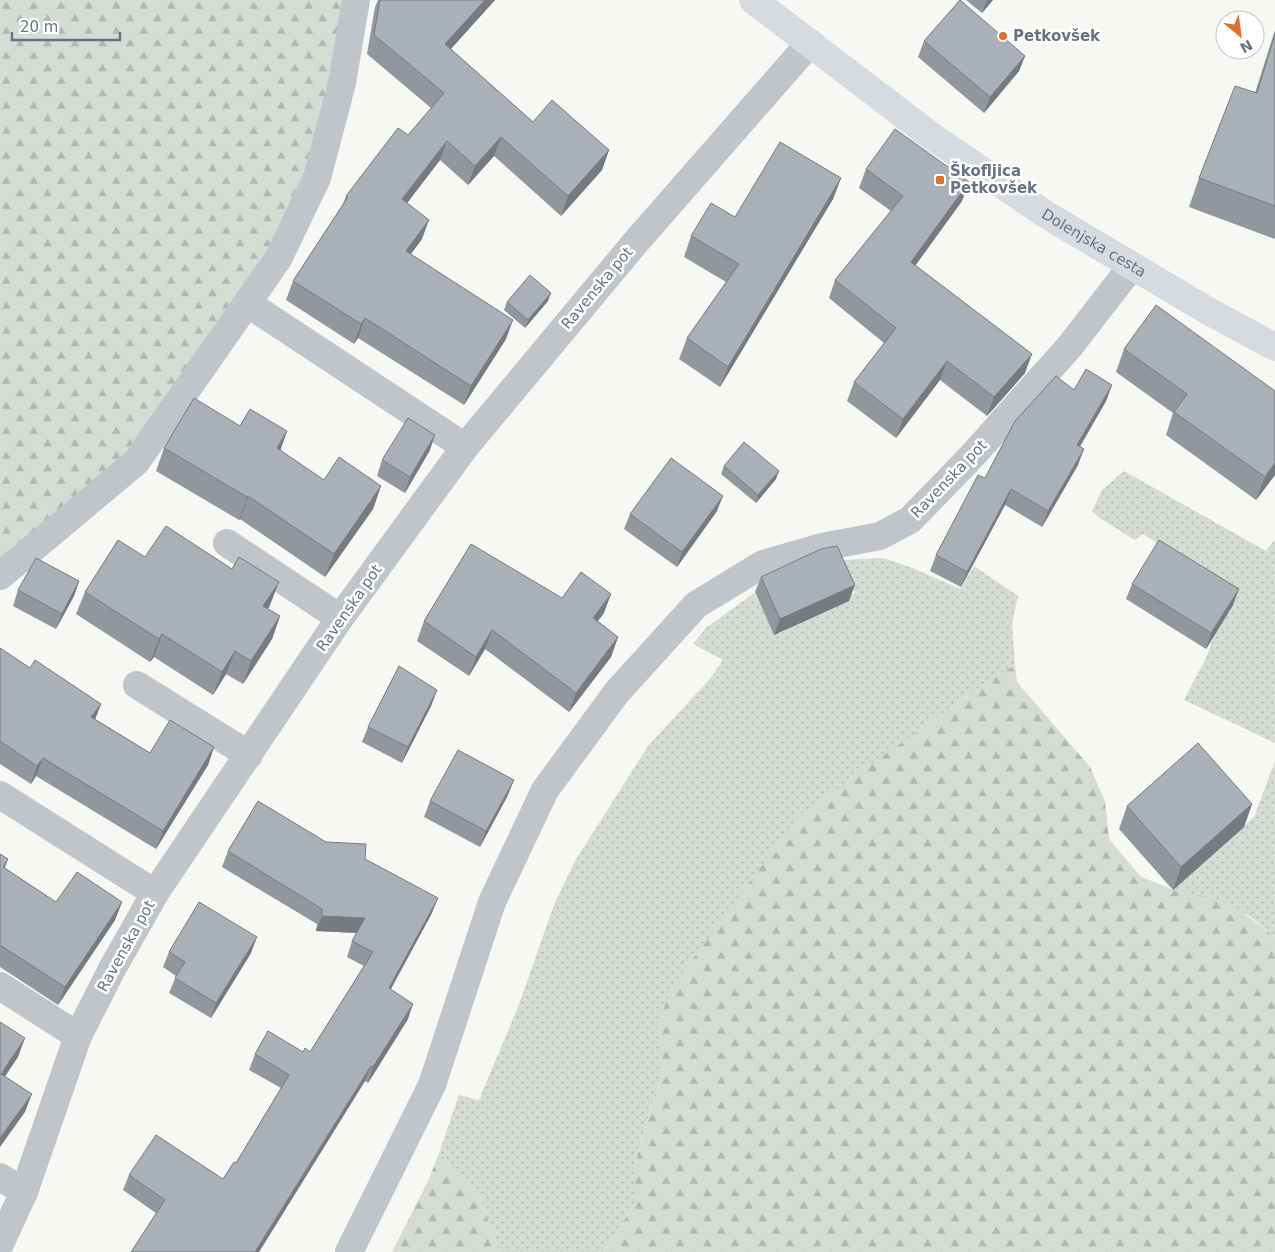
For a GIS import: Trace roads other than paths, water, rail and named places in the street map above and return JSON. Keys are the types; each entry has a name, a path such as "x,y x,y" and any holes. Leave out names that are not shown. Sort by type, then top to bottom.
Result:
{"main road":[{"name":"Dolenjska cesta","path":"753,0 930,135 1045,214 1275,347"}],"street":[{"path":"0,576 136,462 278,259 317,178 342,83 356,0"},
{"name":"Ravenska pot","path":"0,1244 24,1192 78,1036 112,969 155,893 340,618 465,447 634,244 810,43"},
{"name":"Ravenska pot","path":"349,1252 432,1085 492,902 541,799 617,692 696,605 763,564 822,547 880,536 910,520 973,456 1070,346 1132,266"},
{"path":"247,304 465,447"},
{"path":"227,543 340,618"},
{"path":"138,685 249,755"},
{"path":"0,795 155,893"},
{"path":"0,986 78,1036"},
{"path":"0,1176 24,1192"}],"place":[{"name":"Petkovšek","path":"1003,36"},
{"name":"Škofljica Petkovšek","path":"940,180"}]}
